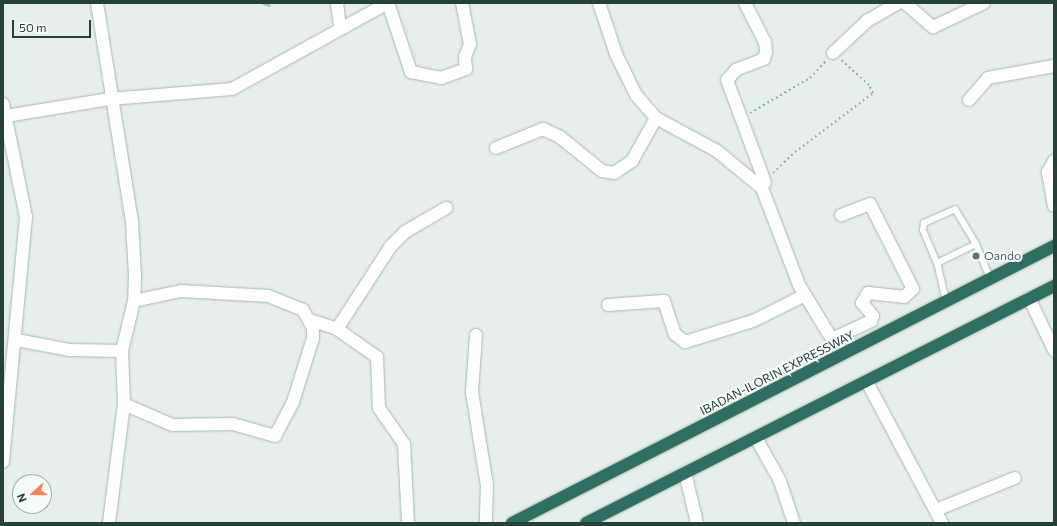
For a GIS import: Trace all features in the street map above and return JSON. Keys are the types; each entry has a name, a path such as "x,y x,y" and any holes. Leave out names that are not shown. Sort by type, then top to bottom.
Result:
{"highway":[{"name":"IBADAN-ILORIN EXPRESSWAY","path":"512,523 1054,246"},
{"path":"586,523 1054,286"}],"street":[{"path":"97,3 110,99 132,222 134,301 122,351 124,404 109,523"},
{"path":"337,3 340,27"},
{"path":"6,116 110,99 232,89 340,27 388,3 411,72 441,78 466,69 465,57 470,44 462,3"},
{"path":"599,3 625,76 636,96 656,118 717,150 762,188 805,295 832,339 870,321 873,316 862,303 868,293 904,297 913,290 870,204 841,215"},
{"path":"745,3 766,52 764,59 736,70 727,80 765,182"},
{"path":"833,53 867,21 898,3"},
{"path":"906,3 933,27 984,3"},
{"path":"969,100 988,78 1054,66"},
{"path":"3,104 26,217 17,340 7,398 3,462"},
{"path":"496,148 543,129 560,137 602,171 614,173 632,161 656,118"},
{"path":"1054,161 1048,172 1054,205"},
{"path":"337,329 391,246 405,232 446,208"},
{"path":"124,404 172,425 232,424 275,436 293,402 313,338 310,320 303,310 268,296 181,291 134,301"},
{"path":"608,305 664,301 675,334 686,342 753,321 805,295"},
{"path":"1029,298 1054,350"},
{"path":"310,320 337,329 377,357 379,408 404,444 408,523"},
{"path":"476,335 473,399 487,486 486,523"},
{"path":"17,340 70,350 122,351"},
{"path":"867,382 942,523"},
{"path":"756,438 780,480 794,523"},
{"path":"685,473 697,523"},
{"path":"936,510 1015,478"}],"lane":[{"path":"946,302 938,263 923,230 924,223 955,209 976,244 990,279"},
{"path":"938,263 976,244"}],"path":[{"path":"742,117 810,78 833,53 869,84 873,93 795,152 765,182"}],"waterway":[{"path":"263,3 269,5"}],"place":[{"name":"Oando","path":"976,256"}]}
